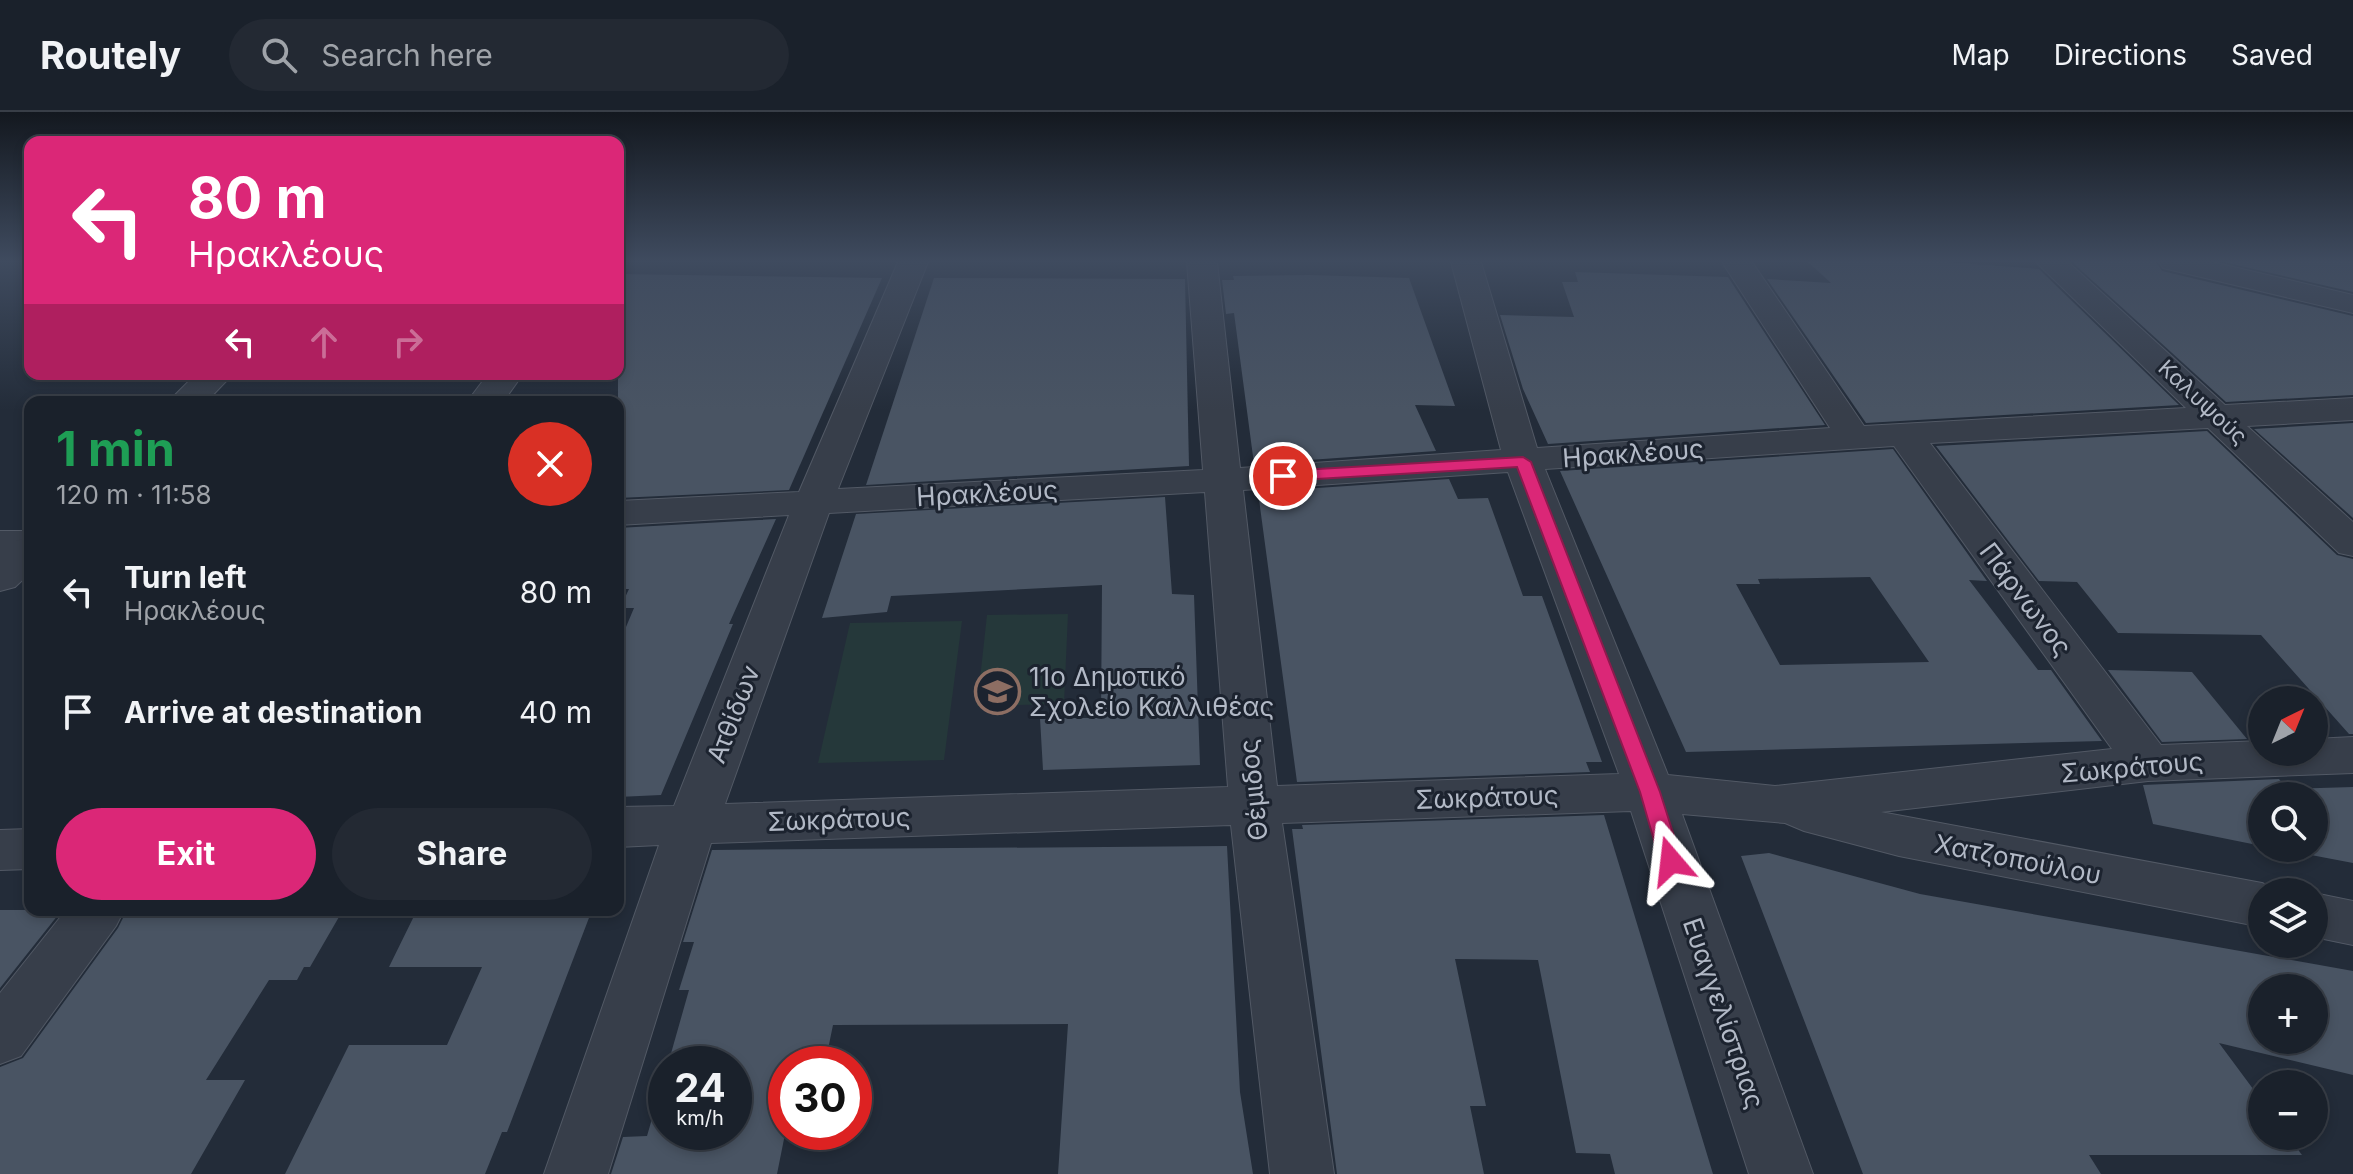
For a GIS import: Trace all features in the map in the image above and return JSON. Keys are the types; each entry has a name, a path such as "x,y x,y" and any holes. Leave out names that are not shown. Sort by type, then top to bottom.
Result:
{"street":[{"name":"Ατθίδων","path":"576,1174 692,824 813,503 892,312"},
{"name":"Θέμιδος","path":"1207,312 1254,804 1302,1174"},
{"name":"Ευαγγελίστριας","path":"1480,312 1523,462 1650,792 1671,861 1781,1174"},
{"path":"1770,312 1854,437"},
{"name":"Καλυψούς","path":"2105,312 2353,544"},
{"path":"192,396 210,380"},
{"name":"Ηρακλέους","path":"624,513 1224,480 1523,462 1854,437 2353,409"},
{"name":"Πάρνωνος","path":"1904,434 2148,763"},
{"path":"0,543 24,543"},
{"path":"0,578 24,556"},
{"name":"Σωκράτους","path":"624,827 1650,792 1775,805 2148,763 2353,755"},
{"name":"Χατζοπούλου","path":"1775,805 1899,836 2248,902"},
{"path":"0,850 24,849"},
{"path":"0,1038 92,916"},
{"path":"2328,918 2353,923"}],"shaded area":[{"path":"1068,614 1064,704 977,706 987,615"},
{"path":"962,621 944,760 818,763 850,623"}],"building":[{"path":"624,312 867,312 789,490 624,498 624,396 618,396 618,380 624,380"},
{"path":"923,312 1186,312 1189,466 866,485"},
{"path":"1226,312 1421,312 1455,406 1415,405 1436,451 1254,464 1234,313"},
{"path":"1572,312 1751,312 1825,425 1548,444 1523,389 1500,315 1574,317"},
{"path":"1789,312 2083,312 2179,405 1866,423"},
{"path":"2127,312 2334,312 2353,316 2353,395 2226,402"},
{"path":"2353,423 2353,518 2254,429"},
{"path":"2207,431 2337,555 2353,559 2353,734 2349,734 2328,710 2328,686 2306,686 2261,635 2118,633 2077,582 2039,581 1936,446"},
{"path":"1893,449 1987,581 1969,580 2038,670 2051,670 2102,741 1686,752 1560,471","holes":["1870,577 1929,662 1780,665 1736,584 1760,584 1758,579"]},
{"path":"1449,479 1458,499 1488,498 1523,596 1542,596 1602,762 1586,762 1590,772 1297,782 1258,492"},
{"path":"1165,497 1172,594 1194,595 1200,765 1043,770 1040,718 1101,718 1102,585 891,596 887,612 822,618 856,514"},
{"path":"776,519 729,624 733,624 661,795 624,797 624,632 634,608 624,608 629,589 624,589 624,528"},
{"path":"2108,670 2192,672 2247,739 2162,742"},
{"path":"2279,779 2281,782 2248,782 2248,843 2153,824 2143,785"},
{"path":"2353,787 2353,863 2328,858 2328,788"},
{"path":"1604,815 1713,1174 1615,1174 1610,1154 1576,1153 1538,960 1455,959 1486,1106 1470,1106 1484,1174 1337,1174 1292,829 1303,829 1302,825"},
{"path":"1227,846 1240,1092 1253,1174 1058,1174 1068,1024 833,1025 829,1046 768,1046 768,1150 782,1150 777,1174 611,1174 623,1137 647,1136 648,1133 648,1150 752,1150 752,1046 673,1046 689,990 679,990 694,942 683,942 712,850"},
{"path":"1769,853 1920,894 2248,952 2248,958 2280,958 2353,971 2353,1075 2265,1054 2328,1054 2328,974 2248,974 2248,1050 2219,1043 2248,1082 2248,1150 2298,1150 2302,1155 2089,1155 2101,1174 1863,1174 1741,856"},
{"path":"0,910 24,910 24,916 57,916 0,988"},
{"path":"124,916 340,916 310,967 304,967 297,980 269,980 206,1080 245,1080 191,1174 0,1174 0,1067 23,1058"},
{"path":"414,916 590,916 507,1132 502,1132 485,1174 285,1174 349,1045 447,1045 482,967 389,967"}],"place":[{"name":"11ο Δημοτικό Σχολείο Καλλιθέας","path":"998,691"}],"route":[{"path":"1283,476 1523,462 1650,792 1671,861"}]}
